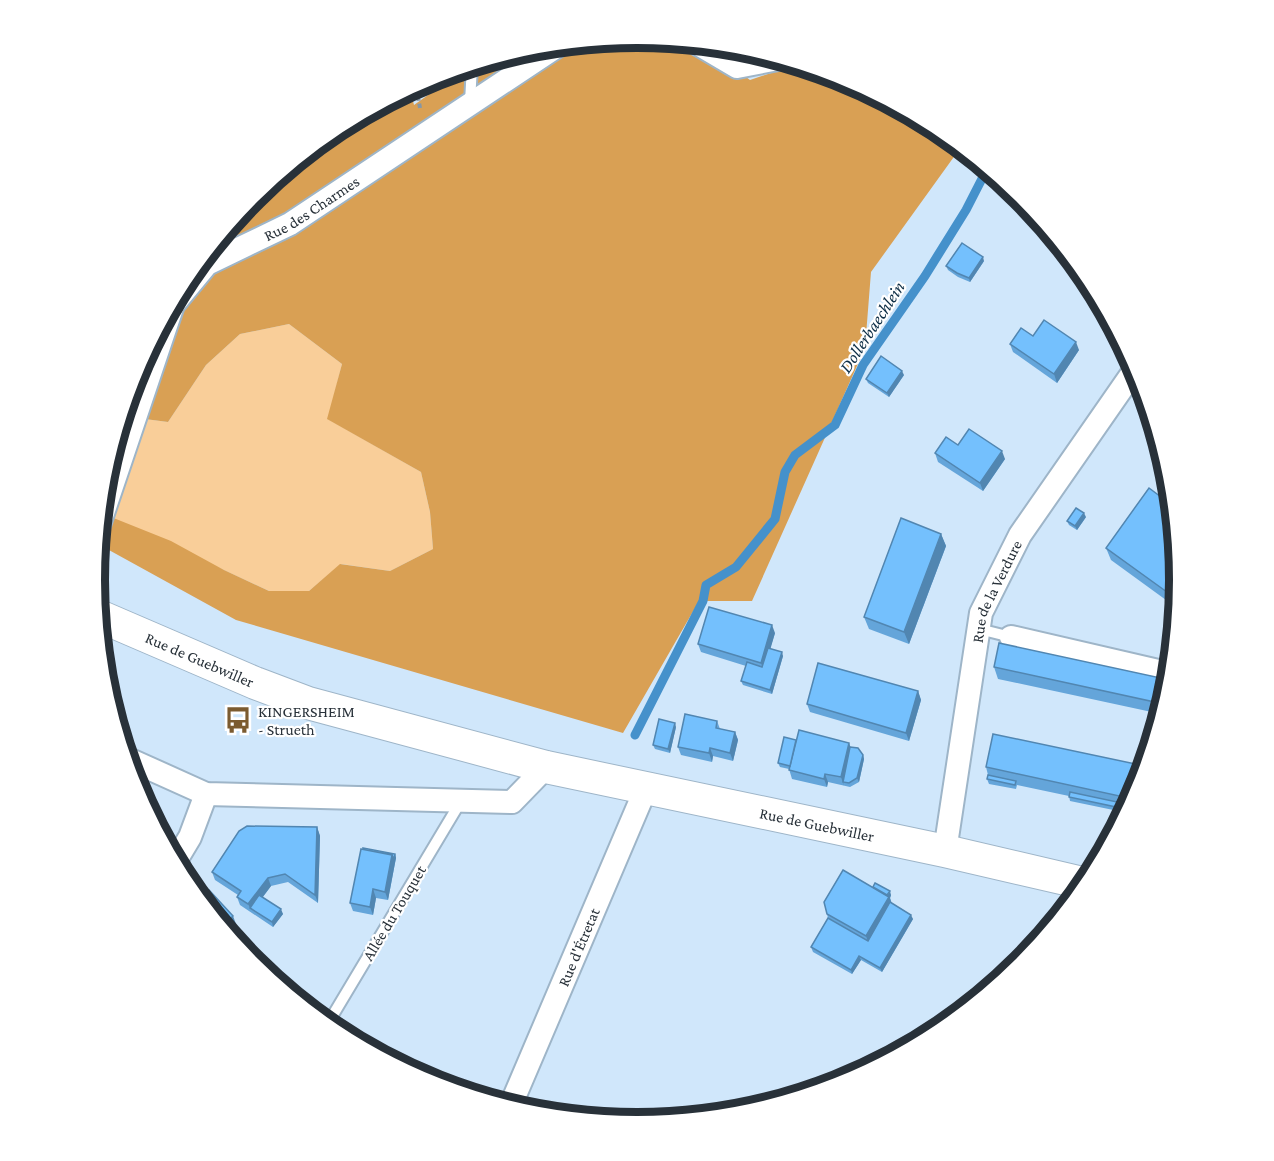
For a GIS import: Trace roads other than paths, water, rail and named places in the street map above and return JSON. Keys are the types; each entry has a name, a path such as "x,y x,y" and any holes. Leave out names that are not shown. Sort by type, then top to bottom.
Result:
{"main road":[{"name":"Rue de Guebwiller","path":"106,619 244,679 308,704 546,767 945,851 1076,881"}],"street":[{"path":"715,54 737,67 760,62"},
{"name":"Rue des Charmes","path":"210,262 290,224 542,57"},
{"name":"Rue des Charmes","path":"115,478 160,342"},
{"name":"Rue de la Verdure","path":"945,851 981,613 1020,535 1129,378"},
{"path":"1011,637 1161,672"},
{"path":"137,763 206,794 512,802 546,767"},
{"name":"Rue d'Étretat","path":"514,1098 646,788"},
{"path":"180,854 190,837 206,794"}],"lane":[{"path":"469,106 471,74"},
{"path":"979,630 1011,637"},
{"name":"Allée du Touquet","path":"332,1017 461,800"}],"waterway":[{"name":"Dollerbaechlein","path":"635,735 703,601 706,585 736,567 775,519 785,472 795,455 835,425 863,365 925,276 966,210 983,176"}],"place":[{"name":"KINGERSHEIM - Strueth","path":"238,720"}]}
